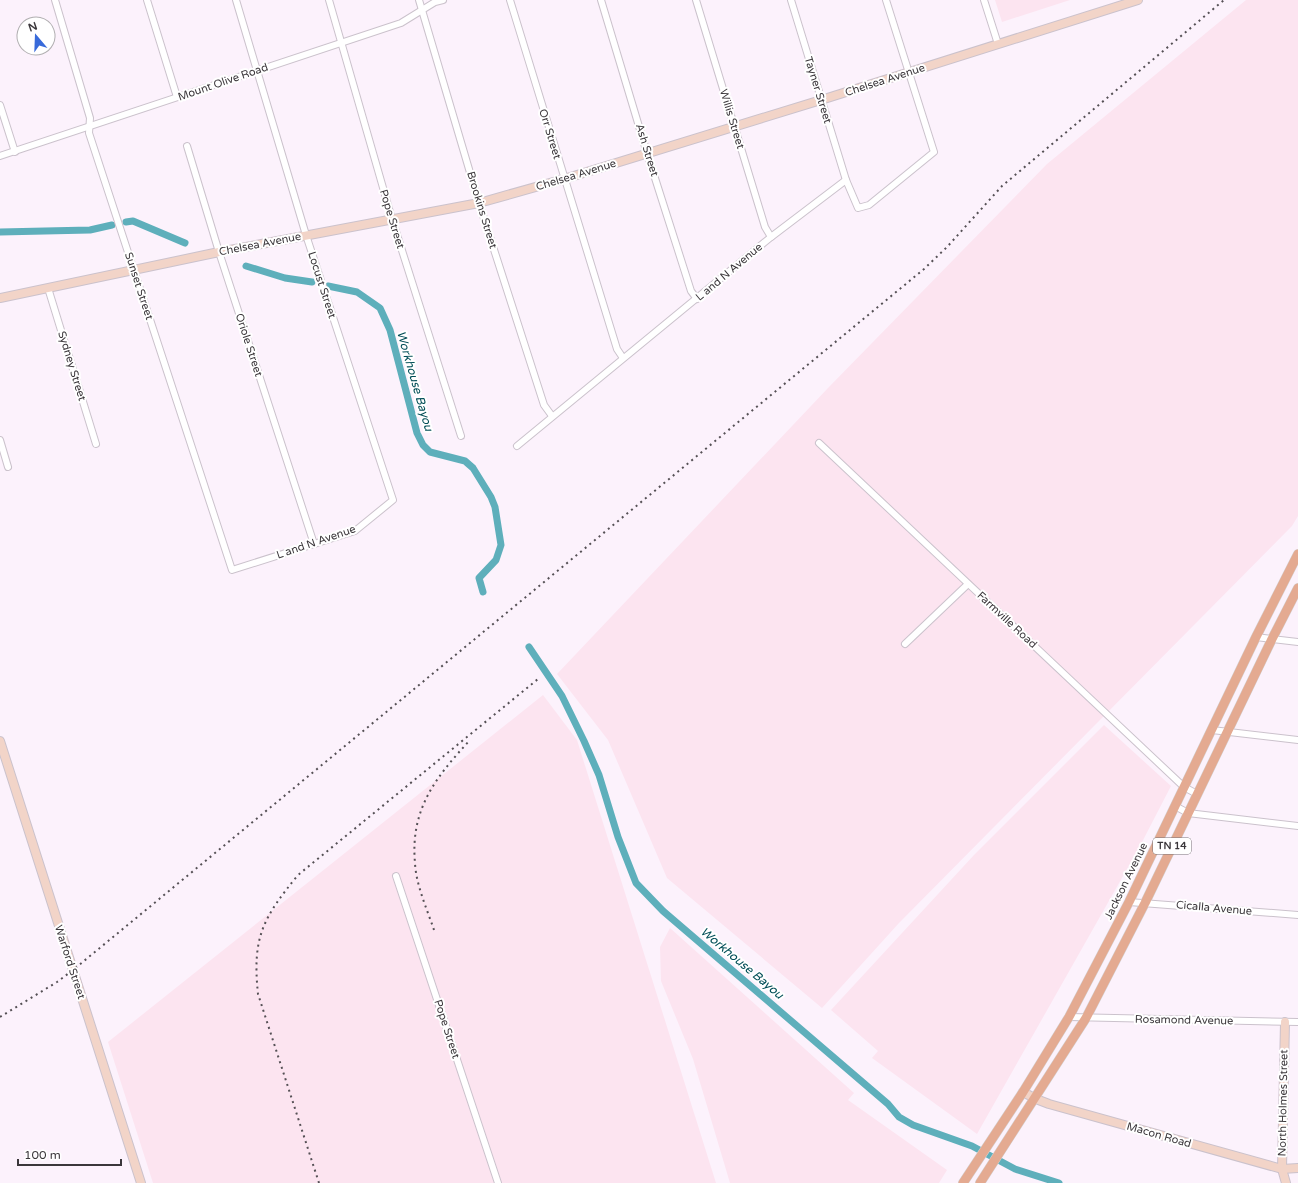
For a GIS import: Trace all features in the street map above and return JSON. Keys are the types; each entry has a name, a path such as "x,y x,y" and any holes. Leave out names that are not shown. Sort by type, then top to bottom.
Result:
{"main road":[{"name":"Chelsea Avenue","path":"0,298 133,269 479,203 564,179 821,100 1138,0"},
{"name":"Jackson Avenue","path":"963,1183 1023,1092 1069,1017 1129,902 1256,637 1298,554"},
{"name":"TN 14","path":"980,1183 1036,1099 1086,1018 1145,903 1298,588"},
{"name":"Warford Street","path":"0,741 141,1183"},
{"name":"North Holmes Street","path":"1285,1022 1282,1169 1286,1183"},
{"name":"Macon Road","path":"1023,1092 1036,1099 1282,1169 1298,1168"}],"street":[{"name":"Sunset Street","path":"55,0 90,118 89,133 232,570"},
{"path":"147,0 177,97"},
{"name":"Locust Street","path":"236,0 306,235 393,500"},
{"name":"Pope Street","path":"329,0 392,219 462,436"},
{"name":"Brookins Street","path":"419,0 479,203 544,405 552,416"},
{"name":"Mount Olive Road","path":"0,156 401,23 422,10 443,0"},
{"name":"Orr Street","path":"510,0 617,349 623,358"},
{"name":"Ash Street","path":"602,0 647,153 691,291 697,299"},
{"name":"Willis Street","path":"696,0 765,226 771,237"},
{"name":"Tayner Street","path":"791,0 846,180"},
{"path":"846,180 858,208 869,205 934,152 886,0"},
{"path":"984,0 998,44"},
{"path":"0,105 15,152"},
{"name":"Oriole Street","path":"187,146 219,252 314,544"},
{"name":"L and N Avenue","path":"517,446 771,237 846,180"},
{"name":"Sydney Street","path":"48,288 96,444"},
{"path":"0,440 8,467"},
{"name":"Farmville Road","path":"819,443 1184,787 1197,794"},
{"name":"L and N Avenue","path":"232,570 355,531 393,500"},
{"path":"905,644 968,584"},
{"path":"1256,637 1298,642"},
{"path":"1212,730 1298,740"},
{"path":"1175,806 1188,812 1298,826"},
{"name":"Pope Street","path":"396,876 498,1183"},
{"name":"Cicalla Avenue","path":"1129,902 1298,915"},
{"name":"Rosamond Avenue","path":"1069,1017 1298,1022"}],"shaded area":[{"path":"995,0 1070,0 1002,22"},
{"path":"1246,0 1298,0 1298,516 1292,526 899,923 822,1008 667,878 608,740 557,674 828,388 1047,164"},
{"path":"543,695 577,740 716,1183 153,1183 108,1042"},
{"path":"1104,725 1171,786 1140,846 977,1134 872,1058 878,1051 831,1010 974,855"},
{"path":"670,928 854,1093 848,1100 947,1170 939,1183 730,1183 693,1059 661,981 660,947"}],"waterway":[{"name":"Workhouse Bayou","path":"126,222 133,221 185,243"},
{"name":"Workhouse Bayou","path":"0,232 90,230 112,225"},
{"name":"Workhouse Bayou","path":"246,266 285,278 312,282"},
{"name":"Workhouse Bayou","path":"328,286 357,292 380,308 390,330 417,433 423,445 430,452 465,461 473,468 491,497 495,507 501,545 496,560 479,578 483,592"},
{"name":"Workhouse Bayou","path":"529,647 562,696 584,741 599,775 618,837 636,883 663,911 888,1104 899,1117 913,1125 972,1146 1015,1169 1059,1183"}],"railway":[{"path":"0,1017 57,982 73,970 924,269 947,247 1002,186 1224,0"},
{"path":"319,1183 258,994 257,957 259,943 268,917 298,875 538,679"},
{"path":"434,930 417,880 415,863 417,826 421,810 436,781 446,767 470,740"}]}
